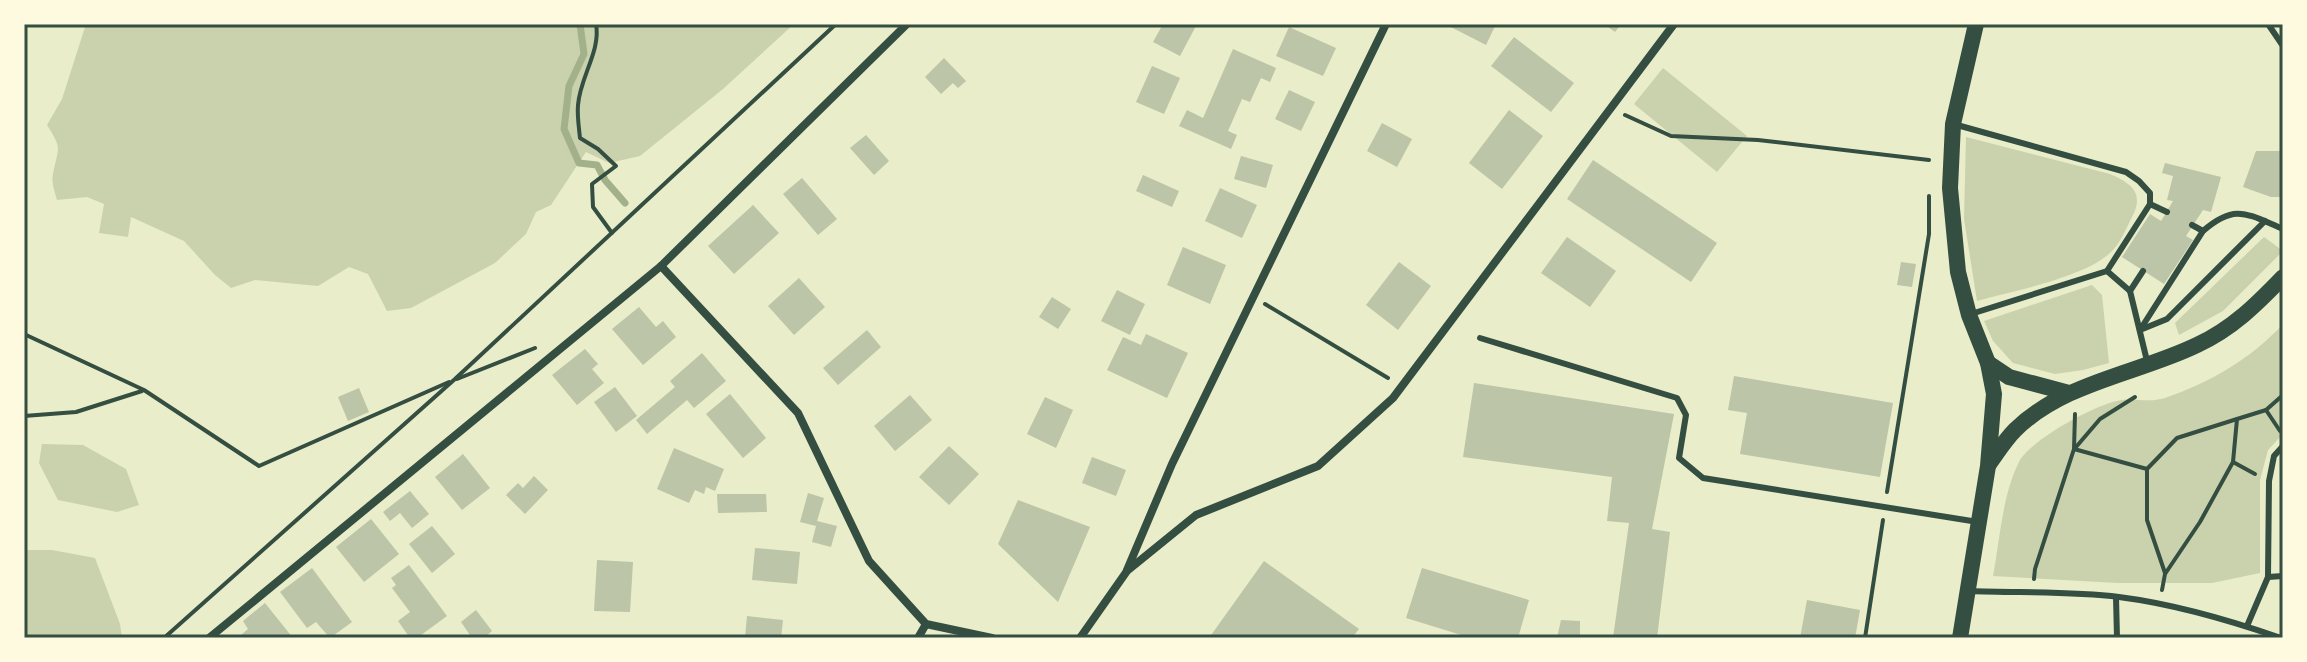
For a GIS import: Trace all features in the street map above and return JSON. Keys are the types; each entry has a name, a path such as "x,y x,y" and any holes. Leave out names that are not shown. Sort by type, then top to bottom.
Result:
{"main road":[{"path":"1960,638 1988,466 1994,394 1988,363 1969,315 1958,272 1950,188 1953,124 1976,24"},
{"path":"1988,466 2014,431 2036,413 2069,393 2149,366 2228,329 2283,277"},
{"path":"1988,363 2009,377 2069,393"}],"street":[{"path":"209,638 661,266 907,24"},
{"path":"1080,638 1127,571 1172,464 1386,24"},
{"path":"1127,571 1196,515 1318,466 1393,398 1674,24"},
{"path":"661,266 798,413 869,561 926,624 992,638"},
{"path":"918,638 926,624"}],"lane":[{"path":"2268,24 2283,46"},
{"path":"1953,124 2126,172 2150,193 2150,204 2107,271 1969,315"},
{"path":"2150,204 2167,212"},
{"path":"2140,330 2203,231 2219,217 2229,213 2265,221 2283,229"},
{"path":"2140,330 2167,319 2265,221"},
{"path":"2192,225 2203,231"},
{"path":"2107,271 2130,291 2149,366"},
{"path":"2130,291 2143,271"},
{"path":"1480,338 1677,398 1686,415 1679,458 1703,478 1978,522"},
{"path":"2247,626 2268,577 2269,481 2274,456 2283,446"},
{"path":"2268,577 2283,576"},
{"path":"1967,591 2116,597 2159,604 2247,626 2281,638"},
{"path":"2116,597 2117,638"}],"path":[{"path":"596,24 599,39 586,69 578,106 580,138 616,166 592,184 593,207 612,233"},
{"path":"164,638 455,379 836,24"},
{"path":"1611,108 1671,136 1758,140 1929,160"},
{"path":"1929,175 1930,148"},
{"path":"1865,638 1929,234 1929,189"},
{"path":"1253,297 1402,387"},
{"path":"24,334 144,390 259,466 455,379 542,345"},
{"path":"24,416 76,412 144,390"},
{"path":"2165,574 2147,520 2147,469 2177,438 2266,410 2283,395"},
{"path":"2074,449 2100,419 2135,397"},
{"path":"2266,410 2283,435"},
{"path":"2033,593 2035,569 2074,449 2075,412"},
{"path":"2159,604 2165,574 2200,522 2233,462 2237,419"},
{"path":"2074,449 2147,469"},
{"path":"2233,462 2269,481"}],"green space":[{"path":"86,24 794,24 723,89 640,156 609,163 586,152 551,205 536,212 526,234 495,263 411,308 387,311 368,274 349,267 318,286 255,280 231,288 184,241 131,217 128,237 99,233 104,204 87,197 57,200 53,177 58,149 47,125 62,99"},
{"path":"1663,68 1747,136 1717,172 1634,104"},
{"path":"1966,137 2123,180 2133,188 2137,200 2118,244 2100,261 2085,269 1977,301 1964,219"},
{"path":"2264,237 2283,251 2223,311 2179,335 2175,323"},
{"path":"2092,285 2102,295 2109,363 2055,374 2013,363 1993,341 1984,321"},
{"path":"2283,324 2283,434 2268,450 2260,480 2260,573 2212,583 2117,583 1993,576 2002,518 2013,475 2019,462 2036,443 2097,408 2127,400 2159,399 2198,385 2243,359"},
{"path":"42,444 83,445 126,469 139,505 117,512 58,500 39,463"},
{"path":"24,550 52,550 95,558 120,624 122,638 24,638"}],"building":[{"path":"1163,24 1197,24 1180,56 1153,42"},
{"path":"1445,24 1496,24 1486,45"},
{"path":"1604,24 1621,24 1615,32"},
{"path":"1289,27 1336,48 1323,76 1276,56"},
{"path":"1514,37 1574,83 1551,112 1491,66"},
{"path":"1233,49 1276,68 1270,82 1261,78 1250,102 1242,99 1228,131 1237,135 1231,149 1179,126 1187,110 1203,118"},
{"path":"944,58 966,81 958,88 953,83 941,94 925,77"},
{"path":"1152,66 1180,78 1164,114 1136,102"},
{"path":"1289,90 1315,102 1301,131 1275,119"},
{"path":"1509,110 1543,136 1502,189 1469,163"},
{"path":"1382,123 1412,139 1397,167 1367,151"},
{"path":"866,135 889,161 874,175 850,148"},
{"path":"2256,151 2283,151 2283,197 2271,197 2243,187"},
{"path":"1241,156 1273,165 1266,188 1234,179"},
{"path":"1593,160 1717,243 1691,282 1567,199"},
{"path":"2165,163 2221,177 2211,212 2203,210 2186,236 2193,240 2164,284 2122,257 2150,214 2161,221 2173,201 2167,200 2173,176 2162,173"},
{"path":"1143,175 1179,191 1172,207 1136,191"},
{"path":"802,178 837,219 818,235 783,194"},
{"path":"1220,188 1257,205 1242,238 1205,221"},
{"path":"753,205 779,233 734,274 708,246"},
{"path":"1567,237 1616,271 1590,307 1541,273"},
{"path":"1183,247 1226,265 1210,304 1167,285"},
{"path":"1399,262 1431,286 1398,330 1366,305"},
{"path":"1901,262 1916,264 1912,287 1897,285"},
{"path":"799,278 825,307 794,335 768,306"},
{"path":"1117,290 1145,304 1130,335 1101,321"},
{"path":"1052,297 1071,309 1058,329 1039,317"},
{"path":"639,307 656,327 663,321 676,337 643,365 612,329"},
{"path":"867,330 881,347 838,385 823,368"},
{"path":"1146,334 1188,353 1167,398 1107,370 1123,337 1141,345"},
{"path":"585,349 598,364 592,369 604,383 577,405 552,375"},
{"path":"702,353 726,381 694,408 687,400 647,434 636,420 675,387 670,381"},
{"path":"1734,376 1893,403 1880,477 1740,454 1747,413 1728,410"},
{"path":"1474,383 1674,414 1652,529 1670,532 1657,638 1613,638 1629,523 1607,521 1612,477 1463,457"},
{"path":"615,387 637,416 616,432 594,402"},
{"path":"359,388 369,412 348,421 338,397"},
{"path":"730,394 766,438 743,458 706,414"},
{"path":"910,395 932,420 895,451 874,426"},
{"path":"1045,397 1073,410 1056,448 1027,434"},
{"path":"949,446 979,474 949,505 919,477"},
{"path":"674,448 724,469 715,491 706,487 704,494 695,490 689,503 657,489"},
{"path":"463,454 490,488 462,510 435,477"},
{"path":"1092,457 1126,470 1116,496 1082,483"},
{"path":"534,476 548,490 525,514 506,495 518,483 523,488"},
{"path":"410,491 429,514 412,528 400,513 390,521 383,512"},
{"path":"808,493 824,498 817,521 837,526 831,547 812,542 816,526 800,522"},
{"path":"717,494 766,494 767,512 718,513"},
{"path":"1018,500 1090,527 1058,602 998,544"},
{"path":"371,519 399,554 364,582 336,547"},
{"path":"432,526 455,554 432,573 409,544"},
{"path":"755,548 800,552 797,584 752,580"},
{"path":"597,560 633,562 630,612 594,611"},
{"path":"1264,561 1359,629 1352,638 1209,638"},
{"path":"409,565 447,616 417,638 410,638 398,621 410,612 392,588 396,585 391,578"},
{"path":"312,568 352,622 330,638 316,622 307,628 280,592"},
{"path":"1422,568 1529,600 1518,638 1471,638 1406,618"},
{"path":"1807,600 1860,610 1855,638 1800,638"},
{"path":"265,603 293,638 240,636 248,629 243,621"},
{"path":"476,610 492,631 484,638 472,638 461,622"},
{"path":"747,616 783,620 781,638 745,638"},
{"path":"1561,620 1580,621 1580,638 1557,638"}],"waterway":[{"path":"580,24 584,54 569,86 564,129 579,163 597,165 605,180 625,203"}]}
